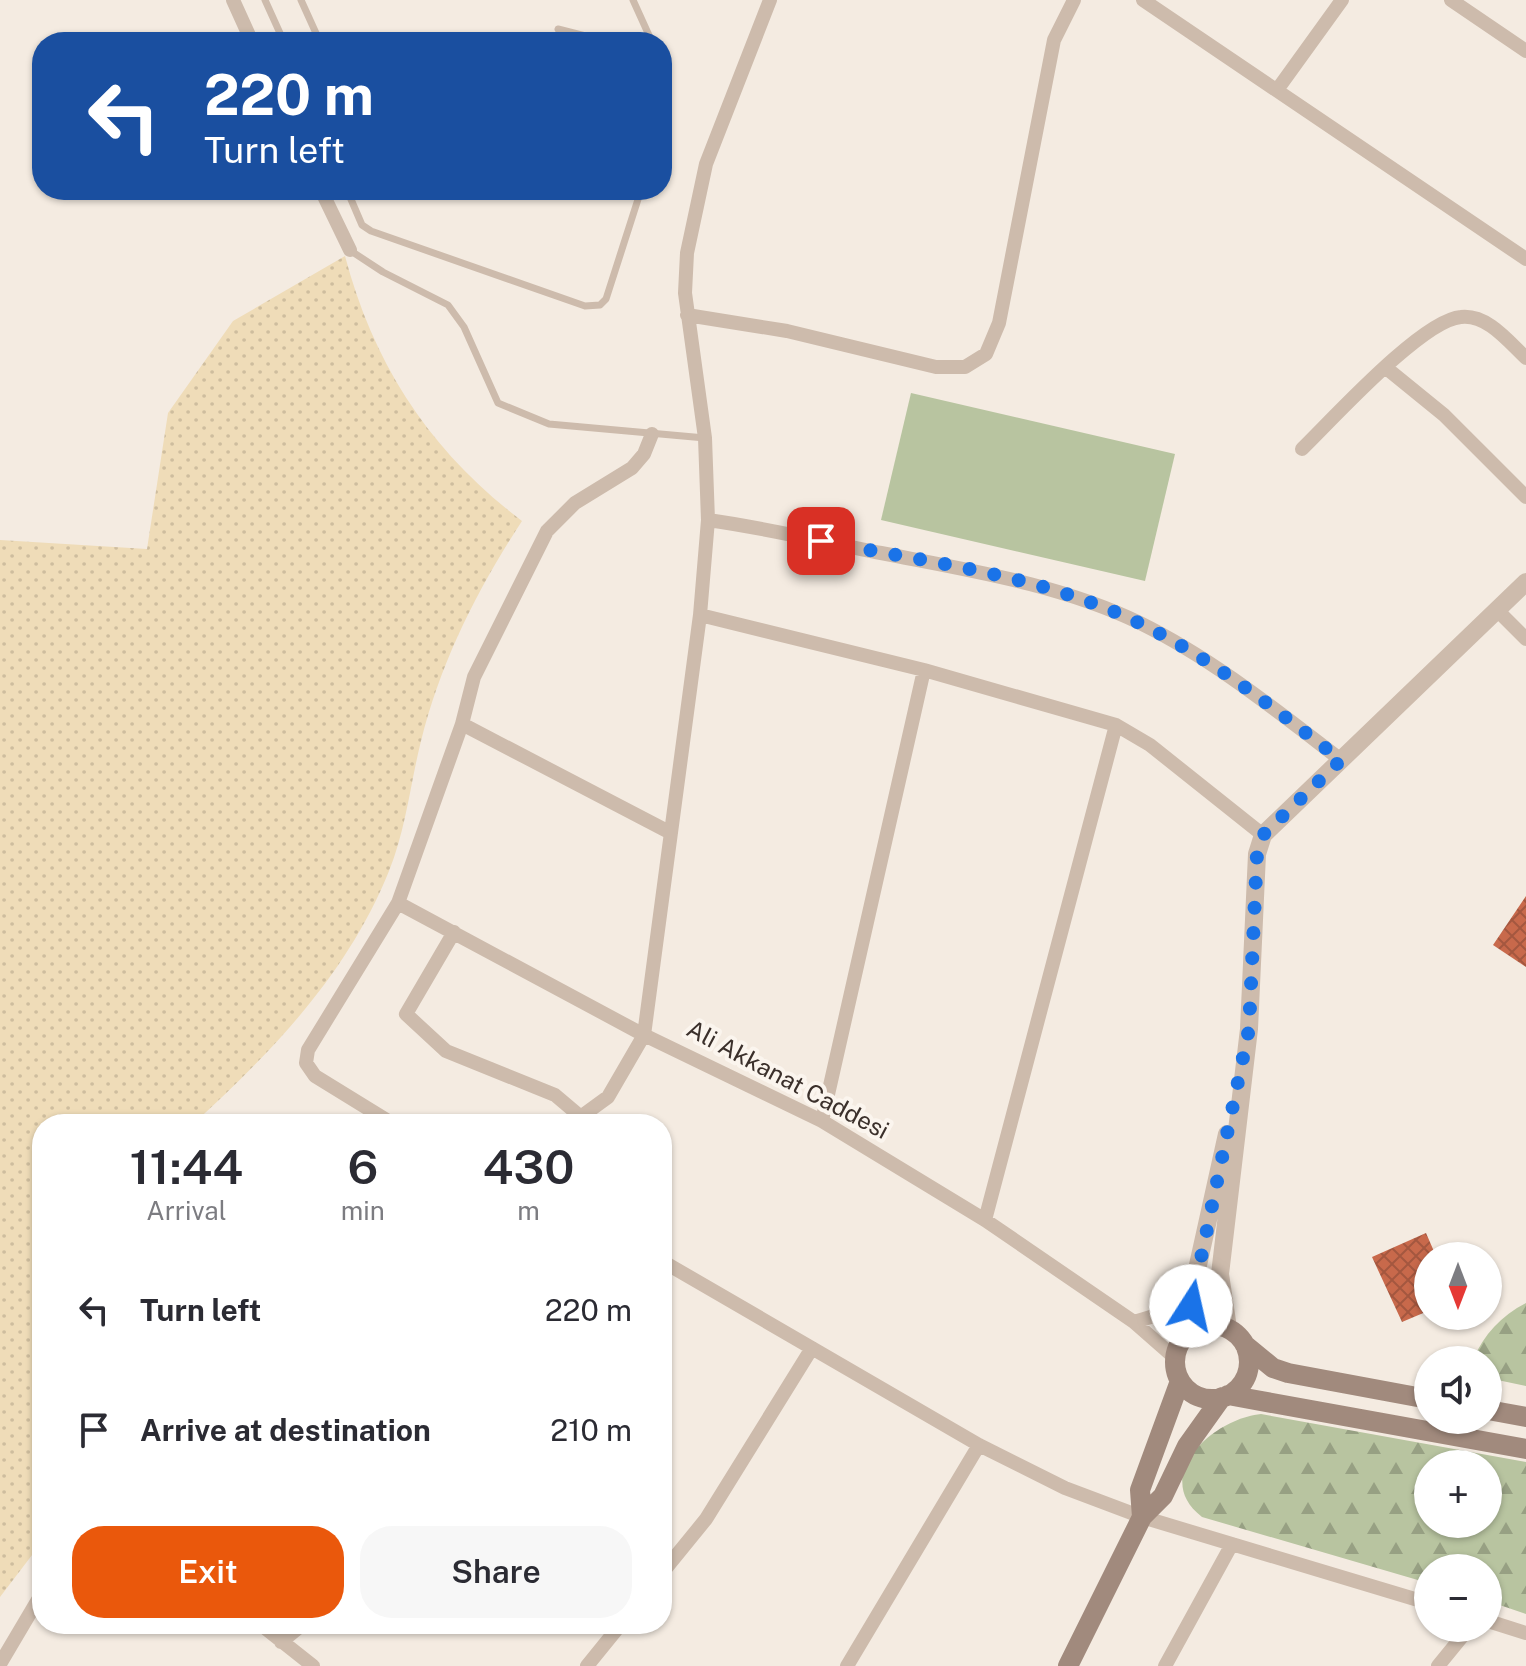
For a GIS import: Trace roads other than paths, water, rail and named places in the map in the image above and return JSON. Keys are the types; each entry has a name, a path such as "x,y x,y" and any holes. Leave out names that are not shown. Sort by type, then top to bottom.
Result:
{"main road":[{"path":"1142,1517 1140,1490 1180,1381 1175,1358 1181,1342 1189,1333 1205,1325 1228,1328 1273,1368 1414,1396"},
{"path":"1068,1666 1142,1517 1163,1496 1187,1446 1225,1396 1242,1384 1249,1362 1245,1345"},
{"path":"1180,1381 1198,1396 1225,1396 1526,1449"},
{"path":"1502,1413 1526,1417"}],"street":[{"path":"233,0 247,32"},
{"path":"584,1114 608,1097 644,1035 700,615 708,520 705,438 687,315 687,253 706,164 770,0"},
{"path":"687,315 787,331 936,367 965,367 986,354 999,323 1054,40 1074,0"},
{"path":"1143,0 1526,259"},
{"path":"1277,90 1342,0"},
{"path":"1451,0 1526,51"},
{"path":"326,200 350,250"},
{"path":"1302,449 1385,367 1444,321 1462,316 1483,321 1526,358"},
{"path":"1385,367 1444,415 1526,497"},
{"path":"377,1114 315,1076 306,1063 308,1050 398,903 462,724 474,677 547,531 575,503 632,468 644,454 652,434"},
{"path":"708,520 970,570 1037,586 1111,612 1139,623 1239,682 1341,760"},
{"path":"1228,1328 1220,1274 1249,1029 1257,854 1263,835 1526,582"},
{"path":"1498,611 1526,639"},
{"path":"700,615 924,670 1116,725 1150,745 1263,835"},
{"path":"822,1121 924,670"},
{"path":"462,724 671,833"},
{"path":"985,1220 1116,725"},
{"name":"Ali Akkanat Caddesi","path":"398,903 644,1035 822,1121 985,1220 1134,1322 1175,1358"},
{"path":"454,932 406,1014 446,1051 555,1095 571,1114"},
{"path":"1189,1333 1194,1288 1249,1029"},
{"path":"672,1267 979,1445 1065,1488 1142,1517 1414,1599"},
{"path":"1134,1322 1154,1316 1194,1288"},
{"path":"672,1561 706,1519 812,1348"},
{"path":"847,1666 979,1445"},
{"path":"1165,1666 1232,1544"},
{"path":"0,1664 32,1610"},
{"path":"1502,1625 1526,1633"},
{"path":"272,1634 313,1666"},
{"path":"281,1642 291,1634"},
{"path":"587,1666 613,1634"},
{"path":"1438,1666 1458,1642"}],"lane":[{"path":"265,0 279,32"},
{"path":"301,0 315,32"},
{"path":"633,0 647,32"},
{"path":"558,29 570,32"},
{"path":"351,200 362,225 371,231 585,306 600,305 606,299 638,200"},
{"path":"350,250 383,272 448,305 464,327 498,403 549,424 705,438"}]}
